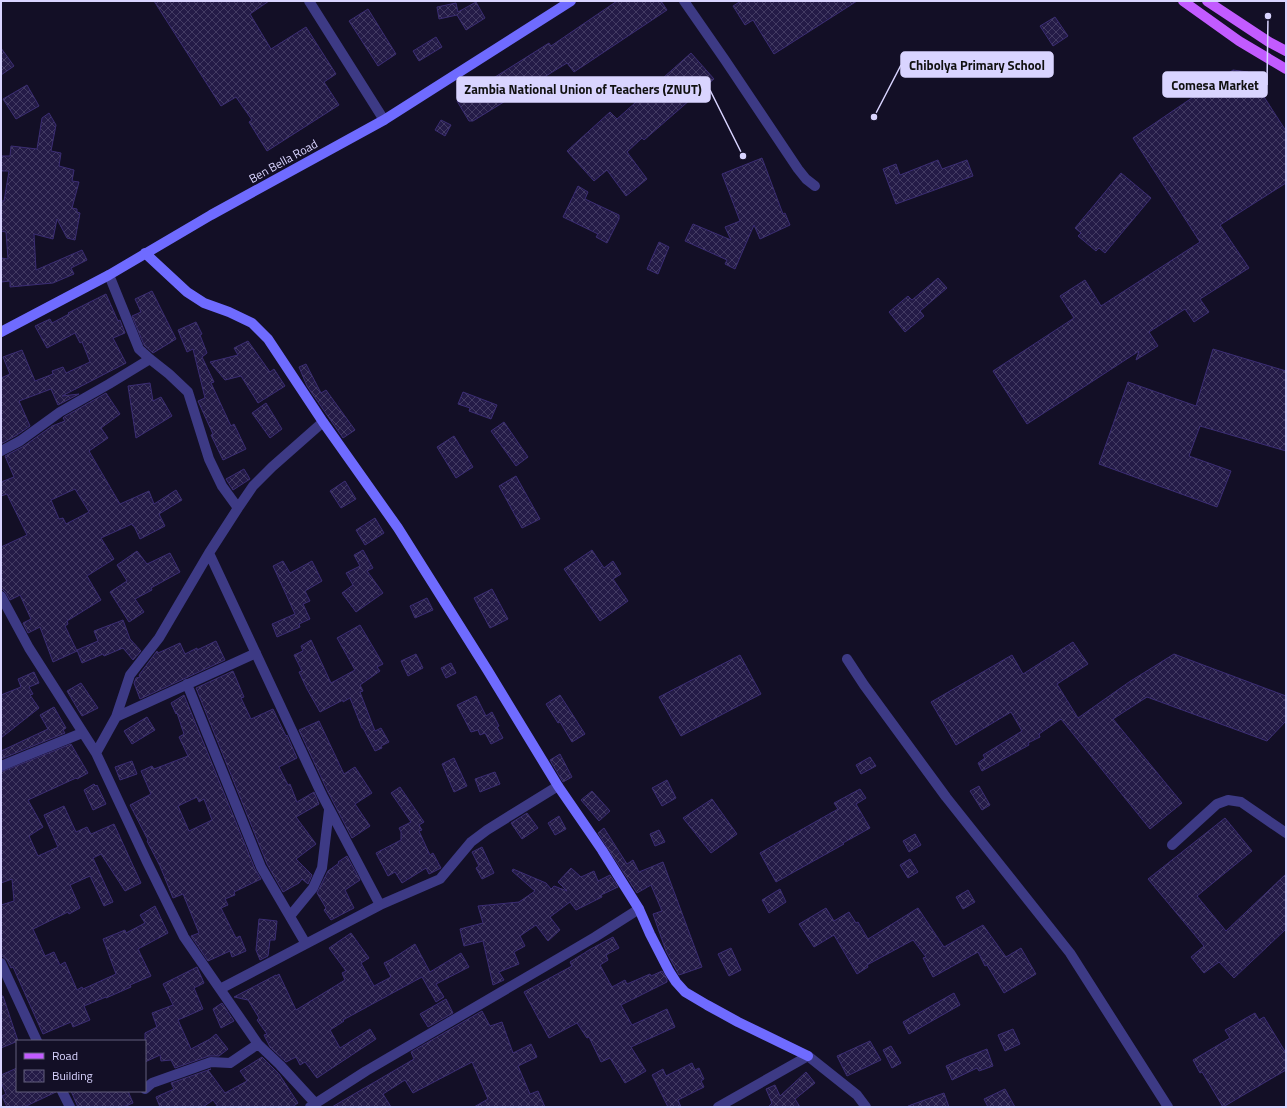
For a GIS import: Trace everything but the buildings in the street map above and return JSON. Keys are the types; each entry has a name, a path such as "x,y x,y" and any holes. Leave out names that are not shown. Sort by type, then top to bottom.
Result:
{"main road":[{"path":"1183,1 1239,41 1286,69"},
{"path":"1207,1 1269,42 1286,51"}],"street":[{"path":"309,1 384,120"},
{"name":"Ben Bella Road","path":"1,332 109,275 211,215 384,120 571,1"},
{"path":"684,1 798,169 806,179 815,186"},
{"path":"145,254 187,292 204,303 229,312 252,323 268,339 323,422 398,528 558,786 602,850 638,908 668,971 676,982 685,992 738,1022 808,1056 857,1094 866,1107"},
{"path":"109,275 139,349 188,392 209,458 222,486 238,508"},
{"path":"1,451 20,441 60,412 150,359"},
{"path":"96,753 116,717 130,675 159,638 209,553 253,486 272,467 323,422"},
{"path":"209,553 330,810 380,905"},
{"path":"1,596 29,648 96,753 146,862 184,937 258,1044 280,1065 312,1105 366,1071 595,937 638,908"},
{"path":"116,717 256,653"},
{"path":"847,659 864,685 946,797 1070,952 1168,1107"},
{"path":"187,684 261,867 306,944"},
{"path":"1,766 82,733"},
{"path":"220,989 380,905 440,878 471,842 487,830 558,786"},
{"path":"1172,845 1216,804 1228,800 1241,802 1286,833"},
{"path":"290,916 313,888 322,868 330,810"},
{"path":"1,963 37,1040"},
{"path":"146,1088 152,1083 211,1062 230,1063 258,1044"},
{"path":"718,1107 808,1056"},
{"path":"62,1092 70,1107"}],"place":[{"name":"Comesa Market","path":"1268,16"},
{"name":"Chibolya Primary School","path":"874,117"},
{"name":"Zambia National Union of Teachers (ZNUT)","path":"743,156"}]}
